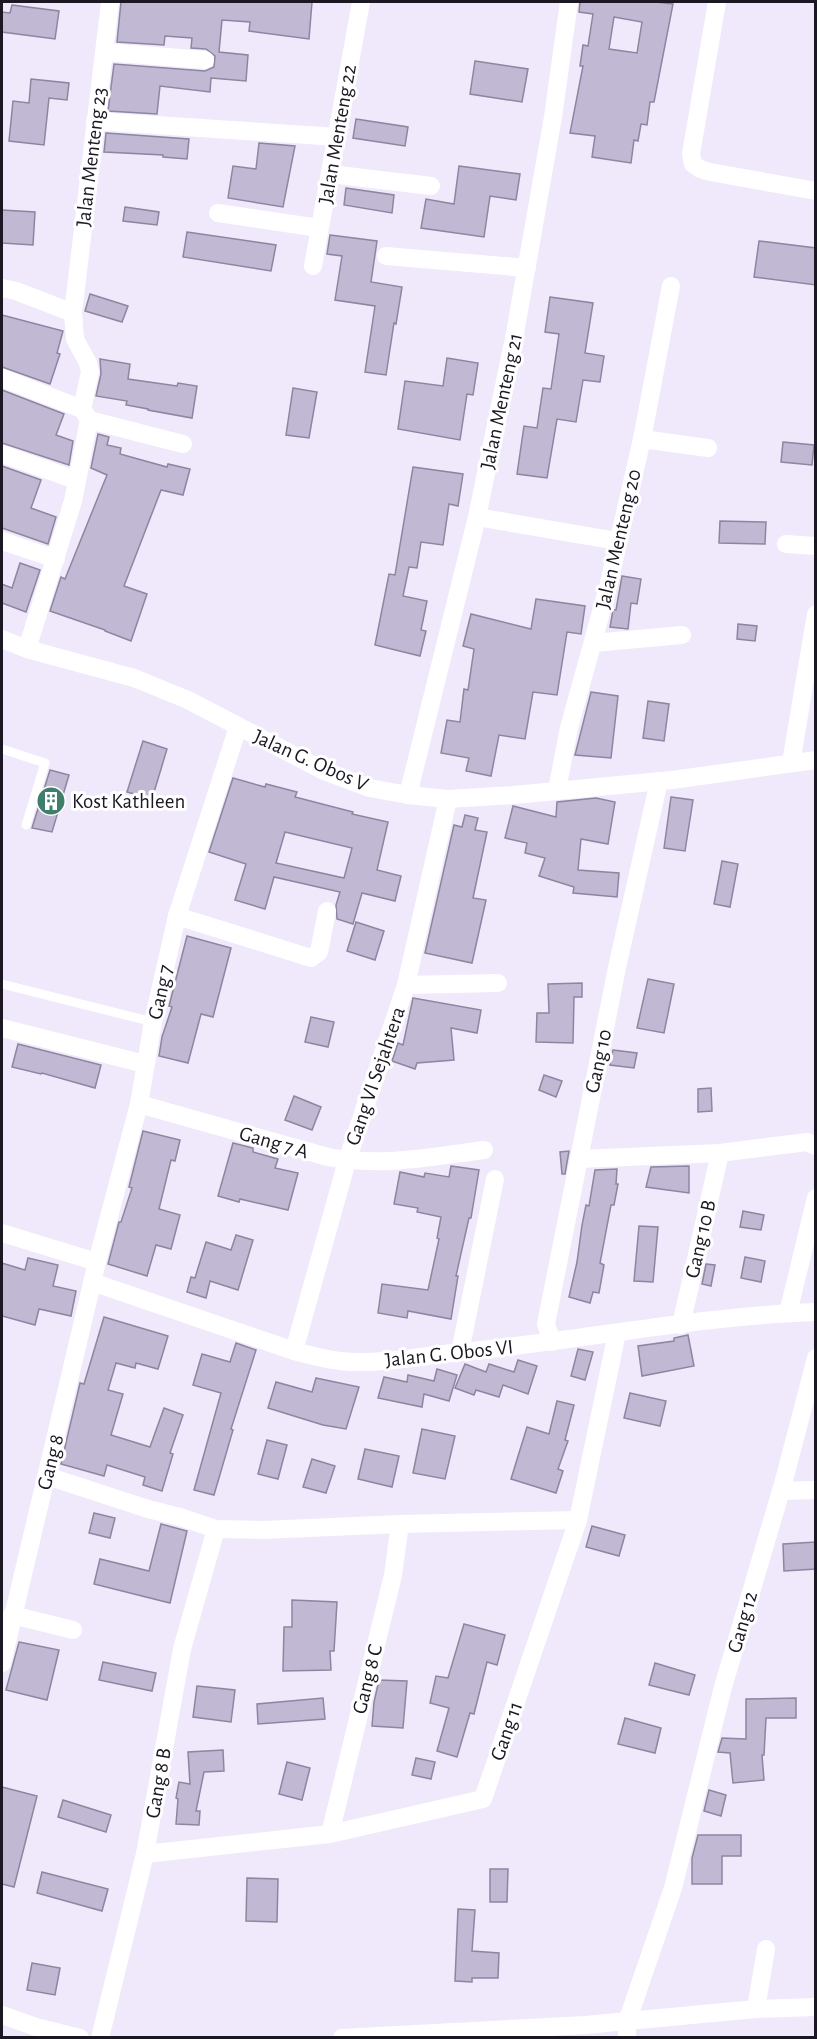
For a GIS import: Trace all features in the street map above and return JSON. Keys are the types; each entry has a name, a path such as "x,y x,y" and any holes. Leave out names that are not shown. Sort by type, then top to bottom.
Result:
{"street":[{"name":"Jalan Menteng 23","path":"27,649 73,501 85,414 90,372 88,363 75,339 73,313 110,2"},
{"name":"Jalan Menteng 22","path":"313,266 361,2"},
{"name":"Jalan Menteng 21","path":"408,795 477,517 527,268 570,2"},
{"path":"717,2 691,154 693,164 695,167 710,172 816,191"},
{"path":"105,52 205,60"},
{"path":"95,121 337,137"},
{"path":"330,174 431,186"},
{"path":"218,213 319,228"},
{"path":"386,256 527,268"},
{"name":"Jalan Menteng 20","path":"557,790 569,728 593,643 642,439 671,286"},
{"path":"2,288 16,291 73,313"},
{"path":"2,378 85,414 183,444"},
{"path":"642,439 708,448"},
{"path":"2,454 76,480"},
{"path":"477,517 617,541"},
{"path":"2,541 56,559"},
{"path":"786,544 816,546"},
{"path":"791,763 816,614"},
{"path":"593,643 682,635"},
{"name":"Jalan G. Obos V","path":"2,639 27,649 134,678 188,700 324,771 370,788 408,795 448,799 557,790 659,781 816,760"},
{"name":"Gang 7","path":"97,1262 139,1104 153,1022 177,916 238,727"},
{"name":"Gang 10","path":"552,1341 546,1324 618,963 659,781"},
{"name":"Gang VI Sejahtera","path":"294,1351 346,1161 406,985 448,799"},
{"path":"177,916 311,958 319,952 327,911"},
{"path":"406,985 498,983"},
{"path":"2,1028 146,1064"},
{"name":"Gang 7 A","path":"139,1104 346,1161 387,1162 484,1150"},
{"path":"580,1159 720,1153 807,1142 816,1146"},
{"name":"Gang 10 B","path":"681,1325 720,1153"},
{"path":"460,1352 495,1179"},
{"path":"788,1313 816,1198"},
{"path":"2,1233 97,1262"},
{"name":"Gang 8","path":"2,1663 97,1262"},
{"name":"Jalan G. Obos VI","path":"92,1282 294,1351 358,1362 518,1347 681,1325 816,1312"},
{"name":"Gang 11","path":"145,1854 330,1833 483,1799 578,1520 617,1333"},
{"name":"Gang 12","path":"627,2030 673,1888 723,1687 781,1491 816,1358"},
{"path":"47,1476 216,1529 263,1530 578,1520"},
{"path":"781,1491 816,1490"},
{"name":"Gang 8 C","path":"330,1833 393,1575 400,1524"},
{"name":"Gang 8 B","path":"100,2037 145,1854 182,1649 216,1529"},
{"path":"12,1615 73,1630"},
{"path":"756,2009 766,1949"},
{"path":"342,2037 627,2030 756,2009 816,2007"},
{"path":"2,2015 36,2027 80,2037"}],"lane":[{"path":"2,749 45,763 26,825"},
{"path":"2,984 153,1022"}],"building":[{"path":"121,2 312,2 309,39 249,31 250,22 222,20 219,52 248,55 246,81 211,78 210,92 160,86 157,114 108,111 114,64 205,71 214,67 215,56 206,49 191,48 192,38 165,36 164,45 117,42"},
{"path":"580,2 673,4 654,102 650,102 647,125 641,124 638,141 634,140 631,163 592,157 595,136 570,133 583,66 580,66 583,45 588,46 593,14 579,12","holes":["614,17 642,22 637,53 609,49"]},
{"path":"12,5 59,11 55,39 2,32 2,12 10,13"},
{"path":"475,61 528,69 522,102 470,94"},
{"path":"31,79 69,83 67,100 49,98 44,145 9,141 13,101 29,103"},
{"path":"356,119 408,127 405,146 353,138"},
{"path":"106,133 189,139 187,159 163,157 163,155 104,152"},
{"path":"259,143 295,146 283,207 228,198 233,166 256,169"},
{"path":"459,166 520,174 516,200 490,196 484,237 421,228 426,199 454,204"},
{"path":"346,188 394,195 392,213 344,205"},
{"path":"125,207 159,212 157,225 123,221"},
{"path":"2,210 35,212 33,245 2,243"},
{"path":"187,232 276,245 271,271 183,257"},
{"path":"330,235 377,241 371,282 402,287 386,375 365,372 375,306 335,300 342,256 327,254"},
{"path":"759,241 816,248 816,285 754,277"},
{"path":"90,294 128,306 122,322 85,311"},
{"path":"550,297 593,303 585,353 604,356 600,382 583,380 576,422 557,419 547,478 517,474 524,426 537,428 543,388 551,389 559,334 545,332"},
{"path":"2,315 63,331 57,353 60,354 50,384 2,367"},
{"path":"447,358 478,363 473,395 467,394 460,440 398,429 405,381 443,386"},
{"path":"100,359 130,364 128,379 177,386 178,383 197,386 192,418 126,405 127,401 96,396 101,374"},
{"path":"293,388 317,392 309,438 286,435"},
{"path":"2,390 64,414 56,435 73,441 69,465 2,443"},
{"path":"98,434 109,437 107,445 121,448 120,454 167,467 168,464 190,469 183,495 161,490 124,586 147,594 131,641 50,611 61,577 65,579 107,475 91,468"},
{"path":"783,442 814,445 812,465 781,462"},
{"path":"2,466 41,480 31,508 56,517 48,544 2,528"},
{"path":"413,467 463,474 458,506 449,504 443,545 421,542 417,568 409,567 403,596 427,601 421,630 426,631 420,656 375,645 389,574 395,575"},
{"path":"720,521 766,522 765,544 719,543"},
{"path":"20,563 40,570 26,612 2,603 2,584 12,588"},
{"path":"622,576 641,579 637,604 631,603 628,629 610,627 613,610 616,610"},
{"path":"536,599 585,606 581,634 567,632 557,695 533,692 525,739 499,735 491,776 466,771 469,758 441,753 447,720 460,722 464,689 468,690 474,649 463,646 471,614 531,629"},
{"path":"738,624 757,626 755,641 737,639"},
{"path":"591,692 618,696 611,758 575,755"},
{"path":"648,701 669,704 664,741 643,738"},
{"path":"143,741 167,749 152,799 127,792"},
{"name":"Kost Kathleen","path":"50,770 69,775 52,832 32,828"},
{"path":"233,778 265,787 266,784 297,792 295,797 388,822 377,870 401,876 395,901 362,893 353,924 337,919 336,905 340,892 274,877 265,909 235,900 246,864 209,852","holes":["285,832 352,848 344,878 276,863"]},
{"path":"671,797 693,800 685,851 664,848"},
{"path":"596,798 615,802 608,844 581,839 578,870 619,873 617,897 573,893 574,887 539,876 545,858 525,853 527,843 505,838 513,806 556,817 557,802"},
{"path":"465,815 478,818 475,830 487,832 473,898 486,900 472,963 425,953 454,825 462,827"},
{"path":"722,861 738,864 730,907 714,904"},
{"path":"356,922 384,931 375,960 347,951"},
{"path":"187,936 231,948 213,1017 201,1014 188,1063 159,1056"},
{"path":"648,979 674,984 664,1033 637,1028"},
{"path":"582,983 582,997 574,997 573,1043 536,1042 537,1013 549,1013 548,984"},
{"path":"413,998 481,1010 477,1033 451,1028 454,1060 417,1063 415,1069 392,1061 398,1043 403,1045"},
{"path":"311,1017 334,1022 328,1047 305,1042"},
{"path":"18,1044 101,1065 95,1088 12,1067"},
{"path":"613,1050 637,1053 634,1068 610,1065"},
{"path":"544,1075 562,1081 556,1097 539,1090"},
{"path":"711,1088 712,1111 698,1112 698,1089"},
{"path":"294,1096 321,1107 312,1130 285,1120"},
{"path":"143,1131 180,1140 175,1161 171,1160 159,1209 180,1215 171,1249 156,1245 147,1276 108,1264 119,1222 121,1222 132,1188 129,1187"},
{"path":"233,1143 253,1148 253,1152 278,1159 275,1168 298,1173 288,1210 218,1196"},
{"path":"569,1151 565,1174 562,1174 560,1152"},
{"path":"451,1166 479,1170 471,1218 469,1218 456,1276 458,1276 451,1319 408,1311 407,1318 378,1313 382,1284 428,1290 439,1239 437,1238 441,1217 417,1212 418,1208 394,1204 400,1172 424,1177 425,1173 449,1177"},
{"path":"689,1166 689,1193 646,1187 651,1167"},
{"path":"617,1169 616,1184 618,1184 614,1205 611,1205 600,1263 604,1265 599,1293 593,1292 590,1303 569,1297 595,1170"},
{"path":"743,1211 764,1215 761,1230 740,1227"},
{"path":"639,1226 658,1227 653,1282 634,1281"},
{"path":"236,1235 253,1240 238,1290 210,1281 206,1298 187,1292 191,1277 195,1278 206,1242 231,1250"},
{"path":"745,1257 765,1261 761,1282 741,1278"},
{"path":"28,1258 58,1265 53,1286 76,1291 71,1316 39,1309 35,1325 2,1316 2,1263 25,1270"},
{"path":"706,1264 715,1265 711,1286 702,1284"},
{"path":"104,1317 168,1336 158,1369 136,1363 135,1368 116,1363 108,1390 123,1394 111,1435 150,1447 164,1408 183,1415 170,1453 173,1454 162,1491 143,1485 145,1477 107,1465 104,1476 61,1464 80,1383 84,1384"},
{"path":"688,1335 694,1366 642,1376 638,1346 674,1341 674,1338"},
{"path":"236,1343 256,1350 231,1429 233,1430 214,1495 194,1490 221,1393 193,1385 202,1354 230,1362"},
{"path":"578,1349 593,1352 585,1380 571,1376"},
{"path":"518,1360 537,1366 528,1394 503,1385 499,1397 476,1390 474,1395 455,1388 465,1364 486,1372 489,1364 514,1372"},
{"path":"437,1369 457,1375 449,1401 424,1394 422,1407 378,1398 384,1377 407,1382 408,1375 434,1381"},
{"path":"316,1378 359,1387 346,1429 323,1425 268,1408 276,1382 312,1392"},
{"path":"630,1393 666,1401 660,1426 624,1418"},
{"path":"557,1401 574,1405 565,1440 568,1441 558,1469 563,1471 556,1493 511,1479 527,1427 549,1434"},
{"path":"422,1429 455,1436 445,1479 413,1473"},
{"path":"267,1440 287,1445 278,1479 258,1474"},
{"path":"365,1449 399,1456 392,1487 358,1479"},
{"path":"312,1459 335,1466 326,1493 303,1487"},
{"path":"94,1513 115,1518 110,1538 89,1533"},
{"path":"161,1524 187,1531 170,1603 94,1584 100,1559 149,1571"},
{"path":"592,1526 625,1535 619,1556 586,1547"},
{"path":"816,1542 816,1569 784,1571 783,1544"},
{"path":"292,1600 337,1602 334,1651 330,1651 331,1670 283,1671 284,1627 292,1627"},
{"path":"464,1624 505,1635 497,1665 487,1662 474,1714 470,1713 457,1757 437,1751 449,1708 430,1703 436,1676 448,1678"},
{"path":"19,1642 59,1650 47,1700 6,1690"},
{"path":"103,1662 156,1673 152,1691 99,1680"},
{"path":"655,1663 695,1675 689,1695 649,1685"},
{"path":"379,1680 407,1681 403,1728 372,1726"},
{"path":"197,1686 235,1690 231,1722 193,1717"},
{"path":"323,1698 325,1719 258,1724 257,1704"},
{"path":"796,1698 796,1718 766,1718 764,1755 762,1755 764,1780 733,1783 730,1753 718,1752 722,1738 746,1739 746,1699"},
{"path":"625,1718 661,1728 655,1753 618,1744"},
{"path":"223,1750 224,1771 204,1772 196,1811 200,1811 199,1825 176,1824 178,1799 176,1798 179,1782 190,1784 188,1752"},
{"path":"416,1758 435,1762 431,1779 412,1775"},
{"path":"287,1762 310,1768 302,1800 279,1794"},
{"path":"2,1787 37,1796 14,1887 2,1884"},
{"path":"709,1790 726,1795 721,1816 704,1811"},
{"path":"63,1800 111,1815 106,1832 58,1817"},
{"path":"698,1835 741,1835 741,1856 722,1856 722,1884 692,1884 692,1858"},
{"path":"490,1869 508,1869 507,1902 490,1902"},
{"path":"42,1872 108,1889 102,1911 37,1893"},
{"path":"247,1878 278,1879 277,1922 246,1921"},
{"path":"458,1909 475,1910 472,1951 499,1953 498,1978 472,1978 472,1982 455,1981"},
{"path":"32,1963 60,1968 55,1995 27,1990"}],"place":[{"name":"Kost Kathleen","path":"51,801"}]}
